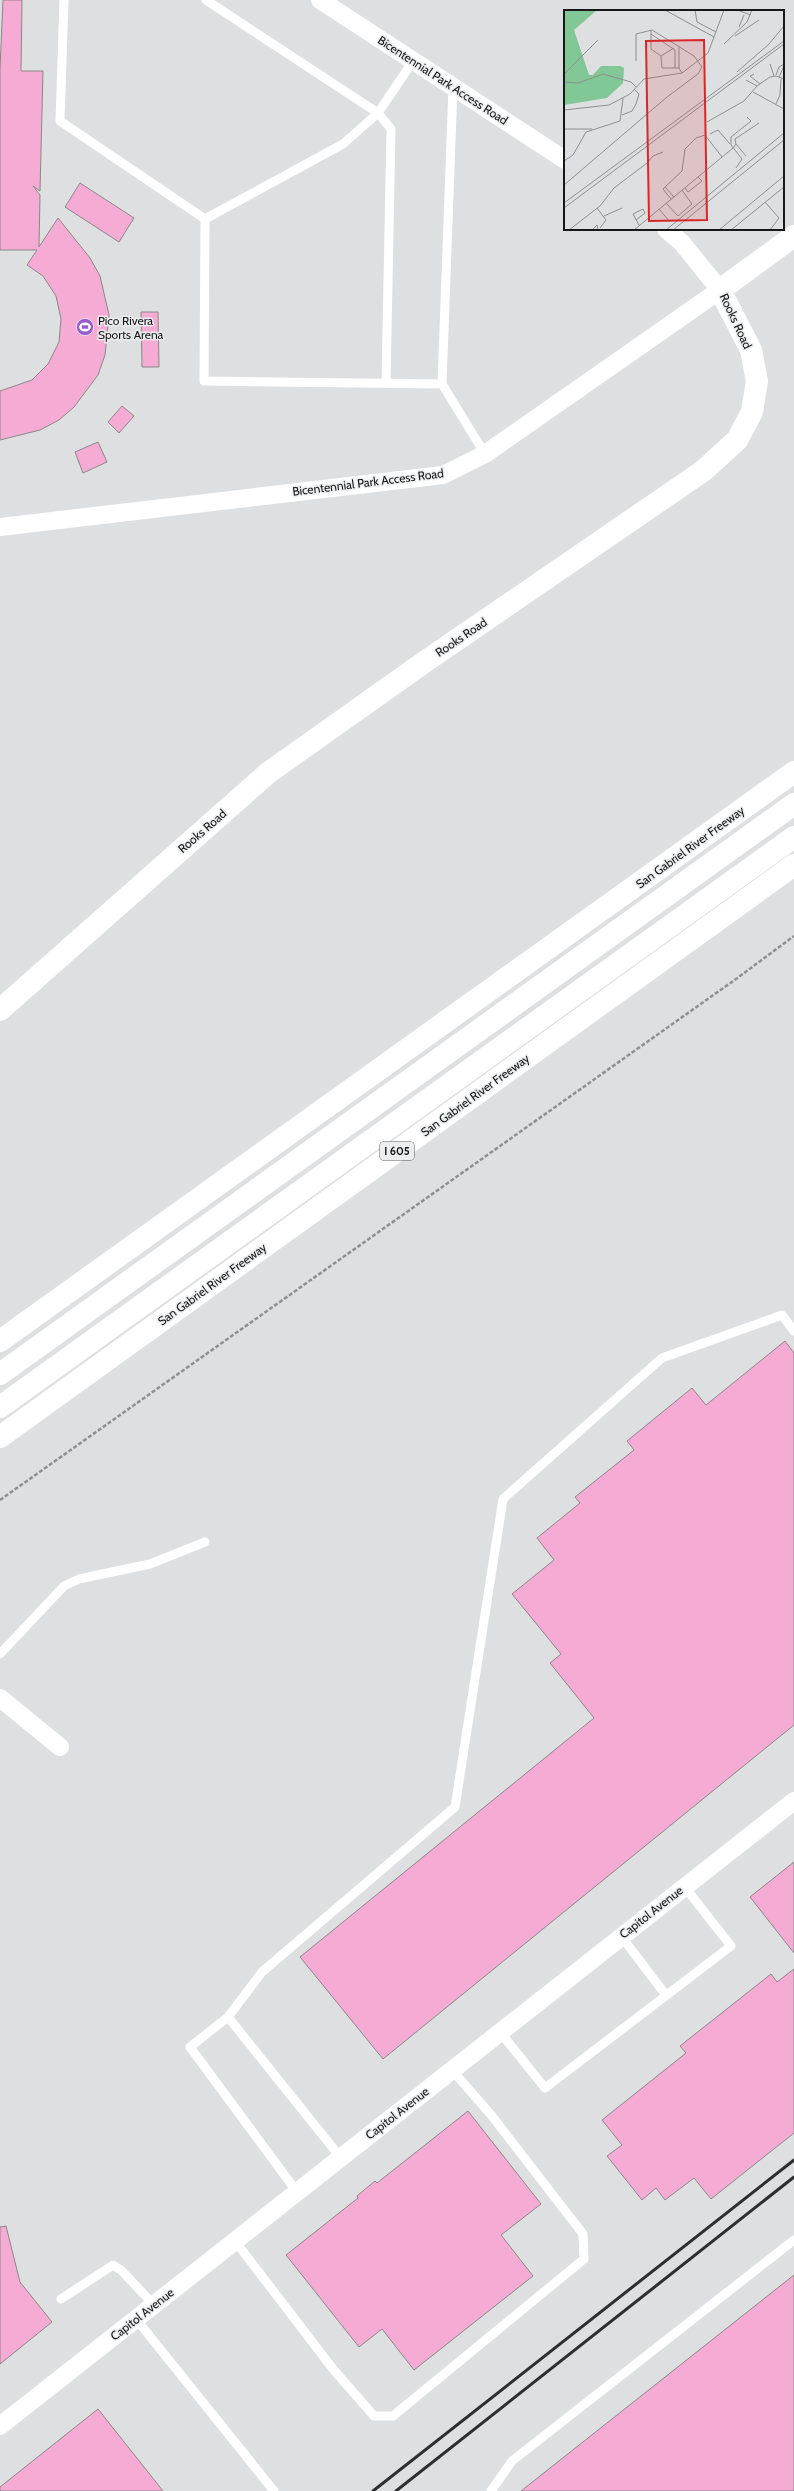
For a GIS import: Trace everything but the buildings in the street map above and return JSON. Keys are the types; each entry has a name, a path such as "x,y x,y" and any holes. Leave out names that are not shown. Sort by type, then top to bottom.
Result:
{"main road":[{"name":"Rooks Road","path":"0,1010 268,773 416,668 703,471 737,440 752,412 757,381 751,350 720,290 794,236"},
{"name":"San Gabriel River Freeway","path":"0,1341 794,772"},
{"path":"0,1374 794,804"},
{"path":"0,1407 794,837"},
{"name":"San Gabriel River Freeway","path":"0,1437 794,865"}],"street":[{"name":"Bicentennial Park Access Road","path":"320,0 564,159"},
{"path":"667,230 682,243 720,290"},
{"name":"Bicentennial Park Access Road","path":"0,527 443,475 485,454 720,290"},
{"path":"0,1698 60,1747"},
{"name":"Capitol Avenue","path":"0,2426 684,1886 794,1801"}],"lane":[{"path":"64,0 60,121 205,219"},
{"path":"206,0 378,113 391,129 386,383"},
{"path":"205,219 344,144 378,113 413,61"},
{"path":"453,87 442,384 485,454"},
{"path":"205,219 204,381 442,384"},
{"path":"296,2192 190,2047 228,2017 262,1972 455,1808 503,1499 662,1358 782,1315 794,1331"},
{"path":"0,1654 64,1586 80,1579 150,1564 205,1542"},
{"path":"500,2032 545,2088 665,1994 730,1946 684,1886"},
{"path":"621,1936 665,1994"},
{"path":"228,2017 340,2158"},
{"path":"236,2241 333,2368 374,2416 393,2416 584,2259 584,2234 492,2116 452,2070"},
{"path":"491,2491 512,2461 794,2240"},
{"path":"61,2299 114,2265 122,2270 154,2305"},
{"path":"136,2319 274,2491"}],"path":[{"path":"0,1500 736,979 794,936"}],"railway":[{"path":"373,2491 794,2160"},
{"path":"396,2491 794,2177"}],"place":[{"name":"Pico Rivera Sports Arena","path":"85,327"}]}
